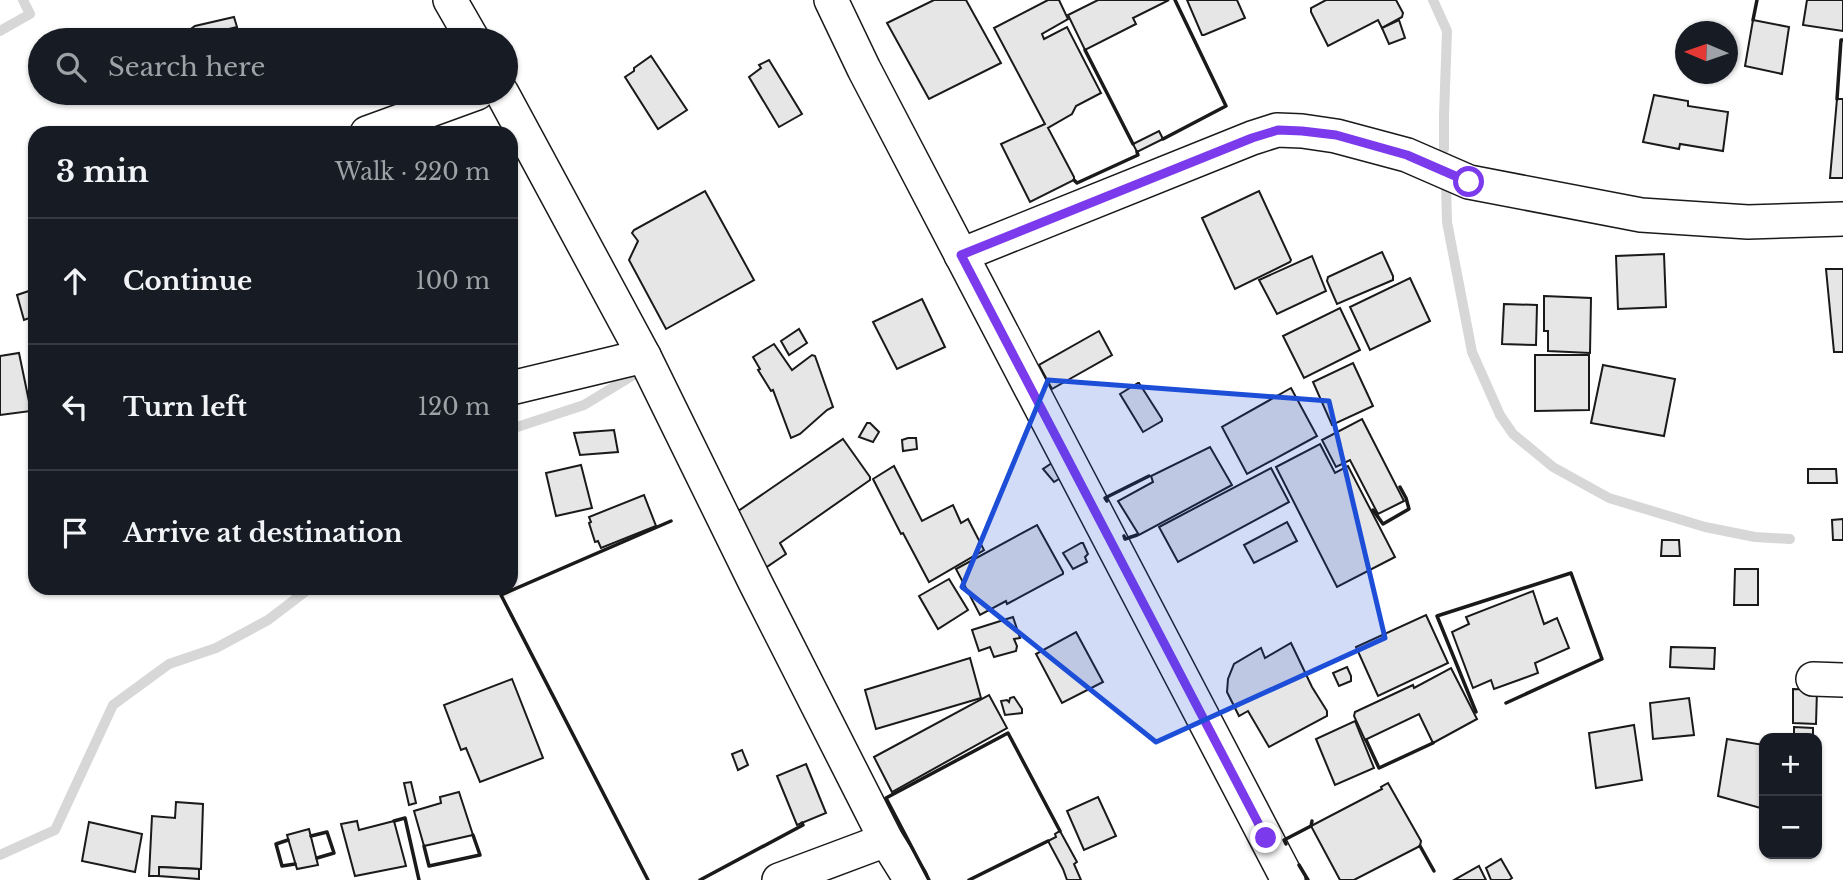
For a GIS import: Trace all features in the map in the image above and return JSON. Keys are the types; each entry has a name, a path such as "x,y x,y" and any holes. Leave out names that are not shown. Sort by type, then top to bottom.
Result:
{"street":[{"path":"450,0 465,28"},
{"path":"831,0 864,69 1288,880"},
{"path":"387,126 444,105"},
{"path":"508,105 644,356 886,839 912,880"},
{"path":"961,255 1278,130 1336,135 1407,155 1469,182 1641,215 1748,222 1843,219"},
{"path":"518,386 644,356"},
{"path":"779,880 886,839"}],"highlighted area":[{"path":"1048,380 1329,401 1385,638 1156,742 962,587"}],"building":[{"path":"934,0 966,0 1001,63 929,99 887,23"},
{"path":"1048,0 1059,0 1068,19 1042,34 1044,39 1067,27 1101,93 1076,106 1072,114 1048,128 1074,180 1030,202 1001,144 1045,124 994,28"},
{"path":"1098,0 1169,0 1133,18 1136,24 1085,50 1068,15"},
{"path":"1187,0 1237,0 1245,18 1202,35"},
{"path":"1326,0 1396,0 1403,13 1402,17 1382,28 1378,20 1328,46 1311,12 1311,8"},
{"path":"1807,0 1843,0 1843,31 1803,25"},
{"path":"234,17 237,27 192,28"},
{"path":"1399,20 1405,38 1389,44 1382,28"},
{"path":"1753,20 1789,27 1782,74 1745,66"},
{"path":"651,56 687,110 658,129 625,77"},
{"path":"769,60 802,114 779,127 749,77 761,68 759,65"},
{"path":"1654,95 1688,101 1688,106 1728,112 1723,151 1680,144 1679,149 1643,142"},
{"path":"1837,99 1843,99 1843,178 1830,178"},
{"path":"1159,131 1163,139 1137,152 1133,144"},
{"path":"705,191 754,280 666,329 629,260 638,241 632,233"},
{"path":"1259,191 1291,260 1235,289 1202,218"},
{"path":"1382,252 1393,280 1337,304 1327,281 1328,277"},
{"path":"1664,254 1666,307 1618,309 1616,256"},
{"path":"1312,256 1326,291 1277,314 1259,280"},
{"path":"1826,269 1843,269 1843,352 1834,352"},
{"path":"1410,278 1430,321 1370,350 1350,307"},
{"path":"28,291 28,319 24,320 17,295"},
{"path":"1544,296 1591,298 1590,353 1548,351 1548,331 1544,331"},
{"path":"922,299 945,347 897,369 873,322"},
{"path":"1504,304 1537,305 1536,345 1502,344"},
{"path":"1340,308 1360,350 1304,378 1283,336"},
{"path":"799,329 807,343 789,355 781,341"},
{"path":"1099,331 1112,355 1052,389 1039,365"},
{"path":"774,344 792,370 812,355 815,356 833,407 800,434 791,438 773,390 771,391 758,370 760,369 753,357"},
{"path":"19,353 28,396 28,411 0,415 0,356"},
{"path":"1535,355 1589,355 1589,410 1535,411"},
{"path":"1353,363 1373,406 1332,425 1313,382"},
{"path":"1603,365 1675,379 1664,436 1591,423"},
{"path":"1139,383 1162,419 1143,432 1120,394"},
{"path":"1291,388 1317,436 1247,474 1222,427"},
{"path":"1362,419 1404,501 1378,514 1350,460 1336,467 1322,440"},
{"path":"867,423 879,432 873,442 859,437"},
{"path":"614,430 618,452 580,455 574,433"},
{"path":"916,438 917,449 903,451 902,440"},
{"path":"843,439 870,480 780,543 786,554 761,571 728,518"},
{"path":"1320,444 1335,473 1348,466 1395,557 1337,587 1276,467"},
{"path":"1210,447 1232,485 1139,535 1118,501 1153,482 1151,476"},
{"path":"1055,461 1062,477 1054,482 1043,469"},
{"path":"581,465 592,508 556,516 546,473"},
{"path":"894,466 922,521 953,505 961,523 968,519 984,550 929,582 873,479"},
{"path":"1271,468 1289,502 1178,562 1159,527"},
{"path":"1808,469 1836,469 1837,483 1808,483"},
{"path":"644,495 656,526 601,548 598,541 595,542 589,517"},
{"path":"1843,519 1843,540 1833,540 1832,520"},
{"path":"1287,522 1297,541 1254,563 1244,545"},
{"path":"1037,525 1063,574 980,615 956,569"},
{"path":"1662,540 1679,540 1680,556 1661,556"},
{"path":"1081,543 1088,554 1085,557 1087,562 1073,569 1063,553"},
{"path":"1735,569 1758,569 1758,605 1734,605"},
{"path":"949,579 968,610 938,629 919,596"},
{"path":"1533,591 1544,624 1557,618 1569,648 1535,663 1538,673 1494,689 1491,680 1473,688 1452,632 1469,624 1466,617"},
{"path":"1426,615 1448,663 1378,696 1356,647"},
{"path":"1013,617 1020,638 1014,639 1016,651 994,657 990,647 979,651 972,630"},
{"path":"1076,632 1103,682 1062,703 1036,654"},
{"path":"1291,643 1327,711 1327,716 1269,747 1248,711 1239,716 1227,692 1228,679 1234,664 1261,648 1265,658"},
{"path":"1671,647 1715,648 1714,669 1670,667"},
{"path":"970,658 981,698 876,729 865,690"},
{"path":"1347,667 1351,681 1339,686 1333,673"},
{"path":"1451,668 1477,719 1433,743 1419,714 1365,740 1354,716 1355,712 1413,685 1414,688"},
{"path":"512,679 543,758 480,782 466,748 461,750 444,705"},
{"path":"1793,689 1817,690 1816,724 1793,723"},
{"path":"989,695 1007,728 892,792 874,757"},
{"path":"1014,697 1022,713 1005,715 1001,701 1009,702 1010,698"},
{"path":"1689,698 1694,735 1653,739 1650,703"},
{"path":"1355,721 1374,768 1335,785 1316,739"},
{"path":"1634,725 1642,780 1596,788 1589,733"},
{"path":"1794,727 1813,728 1813,733 1794,733"},
{"path":"1727,739 1759,744 1759,808 1718,796"},
{"path":"742,750 748,765 738,770 732,754"},
{"path":"806,764 826,813 797,825 777,776"},
{"path":"411,782 416,803 409,805 404,783"},
{"path":"1388,783 1421,841 1420,846 1354,880 1340,880 1311,826 1382,789 1381,787"},
{"path":"459,792 473,835 424,846 414,811 441,803 440,797"},
{"path":"1098,797 1116,836 1084,850 1067,811"},
{"path":"176,802 203,804 201,869 159,867 159,876 149,876 152,816 175,818"},
{"path":"357,821 359,830 394,821 406,866 355,876 341,824"},
{"path":"89,822 142,834 135,872 82,861"},
{"path":"309,829 318,865 297,869 287,835"},
{"path":"1060,831 1077,862 1074,864 1081,880 1067,880 1048,841"},
{"path":"1501,859 1512,878 1491,880 1486,868"},
{"path":"1479,866 1486,880 1454,880"},
{"path":"159,867 199,869 199,879 159,876"}],"waterway":[{"path":"0,31 30,14 23,0"},
{"path":"1433,0 1447,31 1444,149"},
{"path":"1446,183 1447,222 1472,352 1500,415 1513,434 1553,467 1609,498 1705,527 1755,537 1790,539"},
{"path":"518,427 584,405 640,371"},
{"path":"0,855 55,830 113,705 169,664 216,648 268,620 301,595"}],"wall":[{"path":"1163,139 1226,106 1175,0"},
{"path":"1753,20 1757,0"},
{"path":"1837,99 1843,40"},
{"path":"1085,50 1133,144"},
{"path":"1074,180 1077,183 1138,155 1137,152"},
{"path":"1107,501 1105,498 1149,476"},
{"path":"1373,510 1383,524 1409,509 1400,487"},
{"path":"518,588 671,521"},
{"path":"1124,536 1125,539 1137,535"},
{"path":"1476,712 1437,616 1571,573 1602,659 1506,703"},
{"path":"501,595 648,880"},
{"path":"929,880 886,798 1008,733 1060,831"},
{"path":"1366,740 1379,768 1433,743"},
{"path":"394,821 405,818 419,880"},
{"path":"1286,844 1284,840 1311,826 1312,821"},
{"path":"700,880 803,825 802,823"},
{"path":"311,836 327,832 334,853 317,858"},
{"path":"424,846 429,866 480,855 473,835"},
{"path":"288,840 276,844 282,866 295,864"},
{"path":"969,880 1048,841"},
{"path":"1420,846 1434,871"},
{"path":"1299,865 1308,880"}],"route":[{"path":"1266,838 961,255 1278,130 1336,135 1407,155 1469,182"}]}
